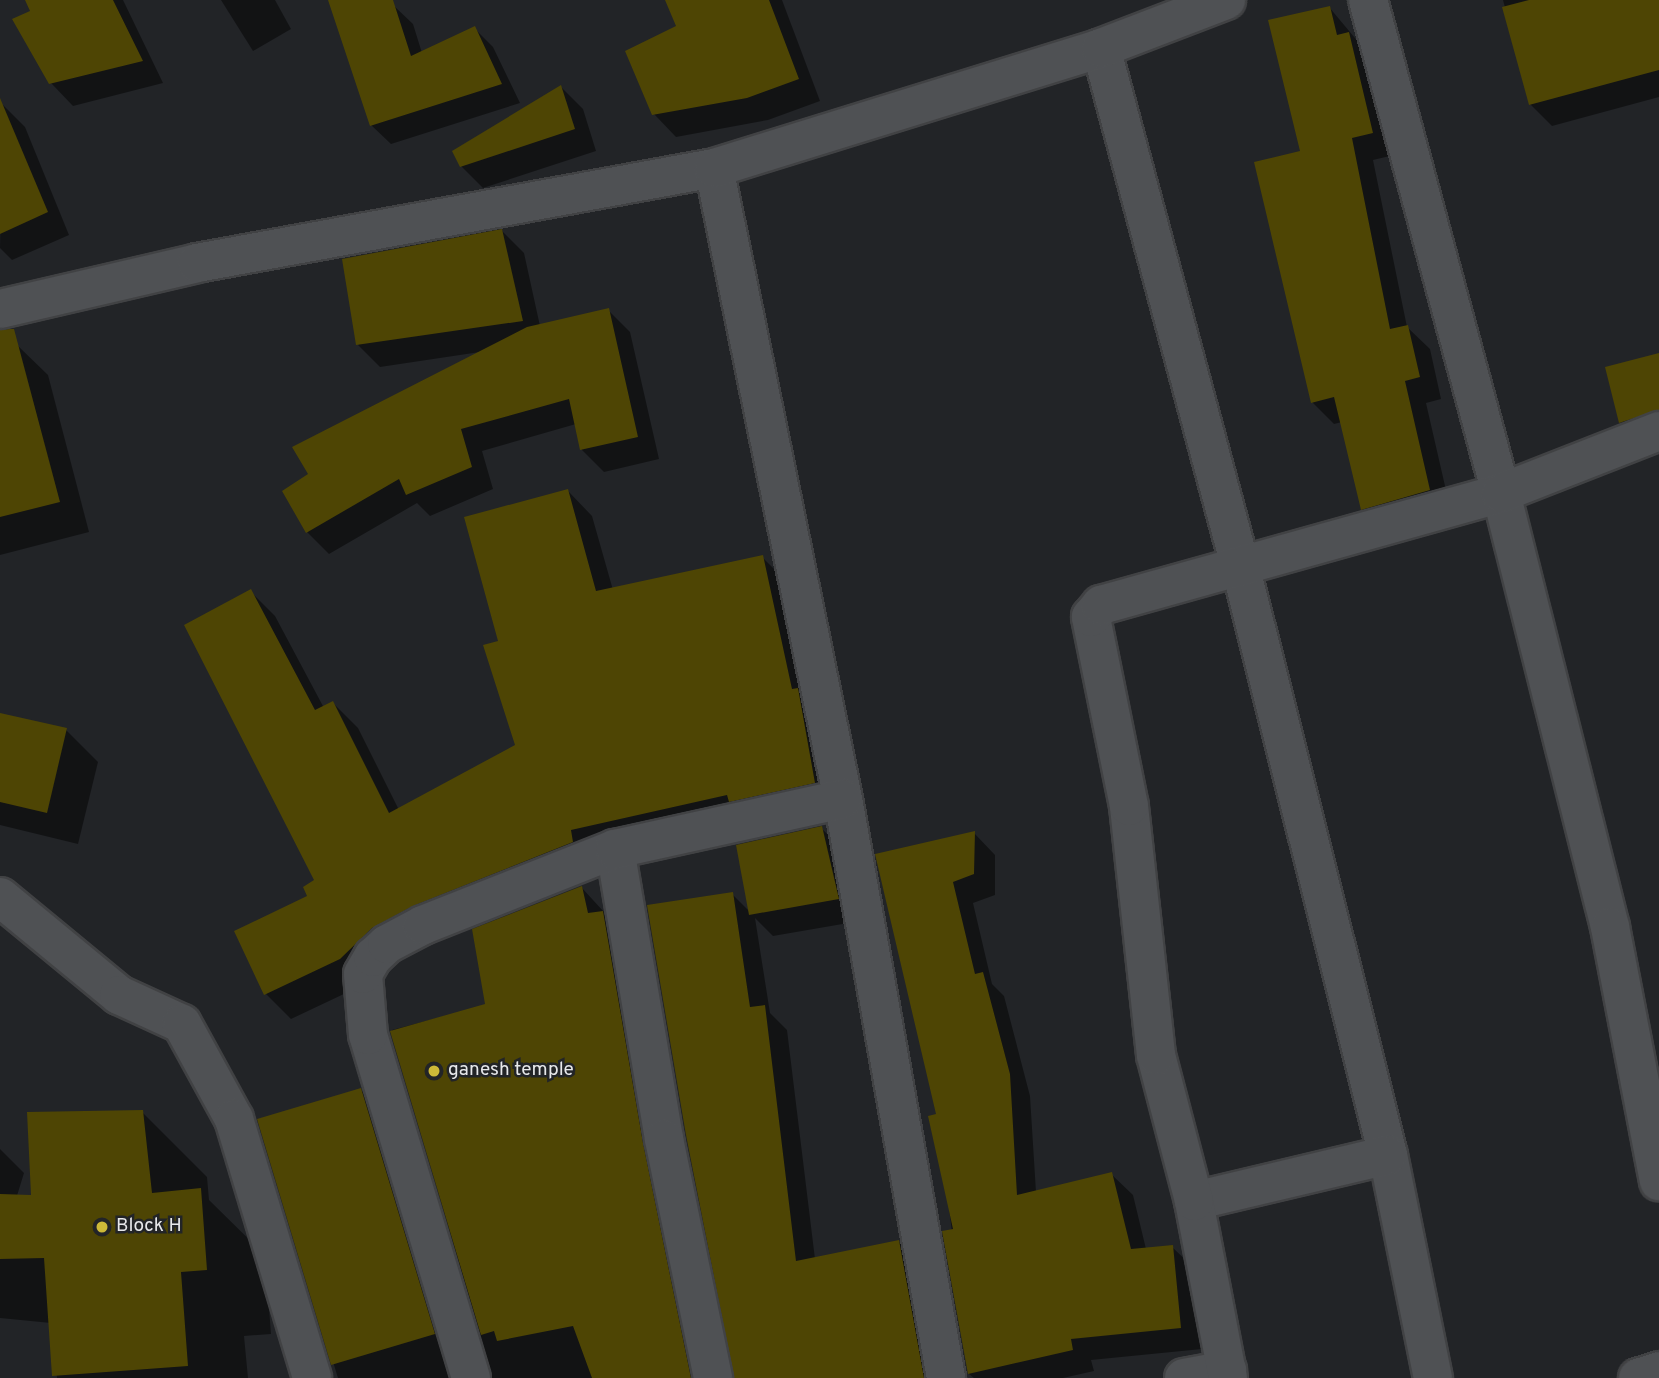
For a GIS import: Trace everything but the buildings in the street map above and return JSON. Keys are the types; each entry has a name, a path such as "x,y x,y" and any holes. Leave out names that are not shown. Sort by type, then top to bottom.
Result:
{"street":[{"path":"1368,0 1501,493 1609,927 1659,1181"},
{"path":"0,309 197,263 714,168 1101,48 1215,2"},
{"path":"1101,48 1240,565 1388,1155 1433,1378"},
{"path":"714,168 843,799 946,1378"},
{"path":"1184,1378 1227,1374 1194,1201 1156,1055 1129,806 1091,617 1101,605 1501,493 1659,431"},
{"path":"471,1378 369,1035 363,974 387,944 423,925 615,849 843,799"},
{"path":"615,849 664,1139 713,1378"},
{"path":"0,897 119,995 181,1024 234,1119 312,1378"},
{"path":"1194,1201 1388,1155"},
{"path":"1638,1378 1659,1371"}],"place":[{"name":"ganesh temple","path":"434,1071"},
{"name":"Block H","path":"102,1227"}]}
